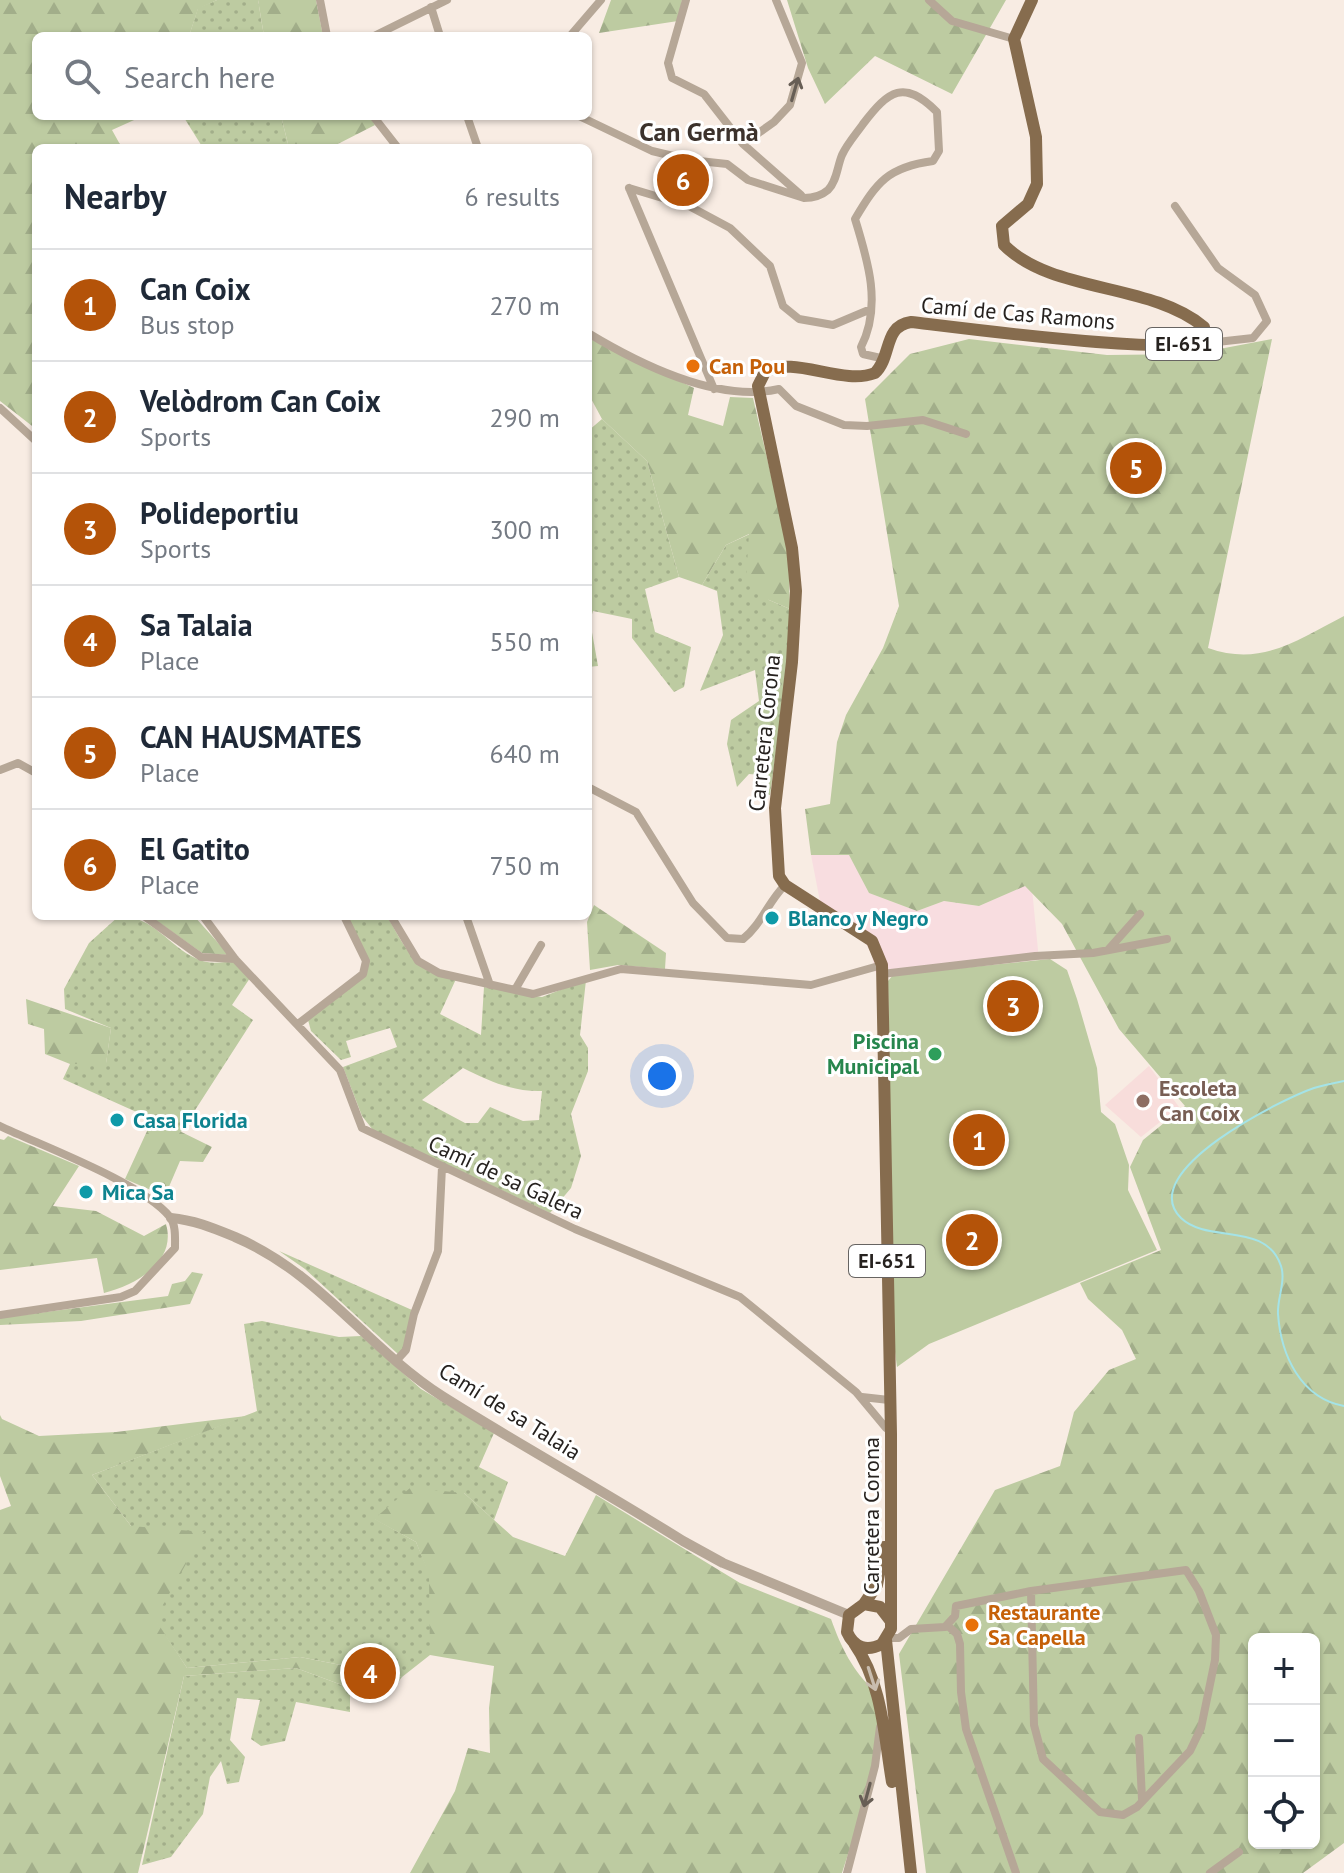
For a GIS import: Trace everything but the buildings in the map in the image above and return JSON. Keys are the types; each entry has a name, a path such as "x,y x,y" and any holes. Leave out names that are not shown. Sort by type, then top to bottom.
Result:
{"main road":[{"path":"1014,39 1032,0"},
{"name":"Camí de Cas Ramons","path":"885,359 896,326 911,322 1141,344 1193,344 1200,343 1206,336 1201,324 1152,301 1044,269 1024,260 1004,245 1002,226 1035,194 1038,173 1031,104 1014,39"},
{"path":"758,394 760,378 771,369 866,377 875,373 885,359"},
{"name":"Carretera Corona","path":"758,394 792,548 796,591 792,662 775,808 778,866 785,885"},
{"path":"785,885 872,941 882,970"},
{"name":"Carretera Corona","path":"882,970 890,1620"},
{"name":"Carretera Corona","path":"864,1604 877,1585 884,1560 889,1405"},
{"path":"864,1604 880,1607 890,1620"},
{"name":"EI-651","path":"864,1604 849,1615 846,1628 869,1668 911,1873"},
{"name":"EI-651","path":"890,1620 887,1639 904,1831"},
{"path":"854,1643 868,1649 887,1639"}],"street":[{"path":"320,0 326,32"},
{"path":"382,32 447,0"},
{"path":"573,32 601,0"},
{"path":"686,0 668,63 672,78 704,94 743,144 804,198"},
{"path":"743,144 774,122 790,105 802,63 776,0"},
{"path":"929,0 952,21 1014,39"},
{"path":"431,7 439,32"},
{"path":"587,120 652,151 727,164 748,180 804,198 827,191 847,147 889,94 905,91 921,96 937,112 939,151 933,161 907,164 874,186 855,219 870,267 871,328 861,347 863,354 885,359"},
{"path":"376,120 395,144"},
{"path":"468,120 477,144"},
{"path":"714,389 629,188 689,206 730,228 770,266 783,306 799,319 833,325 871,309"},
{"path":"1175,206 1218,268 1255,295 1267,321 1253,338 1217,342 1206,336"},
{"path":"592,335 689,382 714,389 758,394 779,389 796,406 848,426 923,420 966,434"},
{"path":"0,408 32,437"},
{"path":"0,770 18,763 32,771"},
{"path":"592,789 636,812 693,903 727,938 743,939 755,930 768,902 785,885"},
{"path":"1108,951 1140,914"},
{"path":"150,920 201,957 235,959"},
{"name":"Camí de sa Galera","path":"206,920 235,959 340,1070 362,1128 575,1229 740,1297 861,1397 886,1428"},
{"path":"298,1024 363,974 366,961 346,920"},
{"path":"393,920 418,961 439,973 533,994 621,969 811,985 882,970 1108,951 1167,939"},
{"path":"467,920 490,985"},
{"path":"516,988 541,945"},
{"path":"0,1126 121,1182 171,1218 175,1248 135,1291 121,1297 0,1315"},
{"path":"396,1361 406,1350 414,1314 438,1251 442,1167"},
{"name":"Camí de sa Talaia","path":"171,1218 210,1226 264,1249 291,1266 396,1361 440,1394 723,1563 849,1615"},
{"path":"861,1397 889,1405"},
{"path":"871,1408 889,1405"},
{"path":"887,1639 899,1638 911,1629 947,1625 955,1616 956,1606 1031,1591 1186,1570 1199,1591 1216,1635 1215,1660 1201,1728 1190,1751 1123,1815 1100,1812 1043,1759 1034,1725 1031,1591"},
{"path":"947,1625 957,1634 960,1644 966,1729 1016,1873"},
{"path":"847,1873 875,1766 881,1718"},
{"path":"1139,1738 1142,1800"},
{"path":"1210,1873 1239,1852"}],"shaded area":[{"path":"811,855 850,855 869,893 917,911 944,901 979,906 1024,886 1032,889 1039,960 893,975 875,972 872,955 863,938 823,917"},
{"name":"Escoleta Can Coix","path":"1149,1066 1179,1107 1141,1137 1105,1105"}],"green space":[{"path":"0,0 217,0 198,9 190,32 32,32 32,120 134,120 112,130 120,144 32,144 32,426 0,401"},
{"path":"217,0 258,0 263,32 190,32 198,8"},
{"path":"258,0 316,0 322,32 263,32"},
{"path":"611,0 682,0 678,21 599,33"},
{"path":"787,0 1006,0 952,94 875,56 825,104 808,68"},
{"path":"186,120 282,120 288,144 200,144"},
{"path":"282,120 372,120 375,125 338,144 288,144"},
{"path":"969,339 1107,355 1193,354 1272,339 1208,648 1227,653 1262,653 1295,642 1344,616 1344,1843 1303,1873 926,1873 899,1654 995,1490 1060,1466 1074,1412 1109,1370 1136,1359 1122,1330 1088,1299 1080,1283 1161,1250 1130,1167 1143,1140 1185,1106 1119,1029 1062,924 1025,886 979,906 944,901 917,911 869,893 849,855 811,855 805,809 830,804 837,742 846,715 883,648 899,606 865,399 910,354"},
{"path":"592,340 694,388 688,415 723,426 730,397 753,398 788,548 790,609 769,600 746,579 749,534 726,545 702,585 679,577 647,461 602,419 592,400"},
{"path":"602,419 647,461 679,577 645,589 655,632 691,647 684,687 674,692 632,638 632,619 593,611 592,614 592,428"},
{"path":"750,534 769,600 790,609 789,661 770,795 760,794 762,775 749,774 737,787 727,744 731,720 759,701 755,670 700,691 723,635 717,591 702,585 726,545"},
{"path":"592,632 598,666 592,667"},
{"path":"594,905 666,953 665,969 618,965 590,970 587,922 592,920"},
{"path":"115,920 139,920 202,961 235,961 250,978 232,1005 253,1020 181,1132 63,1079 70,1064 106,1063 111,1028 65,1009 64,989 89,943"},
{"path":"156,920 198,920 229,955 202,953"},
{"path":"349,920 389,920 413,957 430,969 456,979 440,1014 481,1035 484,987 542,997 586,980 580,1035 588,1048 588,1071 571,1114 581,1156 571,1188 550,1213 373,1130 362,1116 343,1067 397,1047 390,1028 346,1041 351,1057 341,1060 311,1031 308,1020 365,974 367,961","holes":["463,1068 511,1088 542,1091 539,1120 523,1121 490,1107 478,1123 465,1123 422,1100"]},
{"path":"1050,959 1067,970 1097,1068 1101,1112 1115,1124 1129,1165 1128,1190 1157,1250 929,1344 897,1367 894,1344 888,981 893,975"},
{"path":"26,999 111,1028 106,1064 70,1064 45,1054 44,1029 28,1024"},
{"path":"153,1118 212,1147 203,1162 180,1161 165,1196 125,1179"},
{"path":"8,1136 79,1166 53,1206 96,1211 144,1236 166,1224 168,1238 160,1260 141,1278 104,1293 97,1258 0,1270 0,1139"},
{"path":"279,1251 412,1310 403,1349 398,1354 305,1269"},
{"path":"192,1272 203,1274 190,1304 81,1321 0,1325 0,1318 168,1296 172,1284 185,1281"},
{"path":"262,1321 339,1337 361,1336 421,1389 494,1433 479,1467 508,1482 494,1520 464,1493 375,1519 416,1542 430,1575 430,1655 402,1677 300,1657 187,1668 154,1619 131,1526 92,1475 257,1411 244,1324"},
{"path":"0,1415 2,1419 39,1436 116,1432 246,1416 92,1475 131,1526 204,1532 155,1619 187,1668 300,1657 402,1677 395,1686 350,1688 296,1668 184,1676 138,1873 0,1873 0,1510 11,1506 0,1476"},
{"path":"410,1488 464,1493 513,1537 565,1556 596,1495 740,1583 831,1619 848,1658 875,1691 877,1714 877,1737 869,1783 842,1873 410,1873 455,1791 468,1748 490,1753 489,1708 494,1666 430,1655 429,1575 416,1542 374,1519"},
{"path":"296,1668 350,1688 350,1712 296,1702 285,1741 261,1746 251,1739 260,1700 237,1698 230,1740 245,1757 239,1782 227,1784 221,1761 210,1777 203,1814 171,1857 142,1865 184,1676"}],"waterway":[{"path":"1344,1081 1314,1088 1273,1106 1218,1140 1194,1160 1177,1180 1172,1200 1181,1218 1192,1226 1250,1238 1274,1252 1282,1272 1278,1314 1289,1359 1296,1373 1316,1394 1344,1406"}],"place":[{"name":"El Gatito","path":"683,180"},
{"name":"Can Pou","path":"693,366"},
{"name":"CAN HAUSMATES","path":"1136,468"},
{"name":"Blanco y Negro","path":"772,918"},
{"name":"Polideportiu","path":"1013,1006"},
{"name":"Piscina Municipal","path":"935,1054"},
{"name":"Escoleta Can Coix","path":"1143,1101"},
{"name":"Casa Florida","path":"117,1120"},
{"name":"Can Coix","path":"979,1140"},
{"name":"Mica Sa","path":"86,1192"},
{"name":"Velòdrom Can Coix","path":"972,1240"},
{"name":"Restaurante Sa Capella","path":"972,1625"},
{"name":"Sa Talaia","path":"370,1673"}],"district":[{"name":"Can Germà","path":"699,131"}]}
